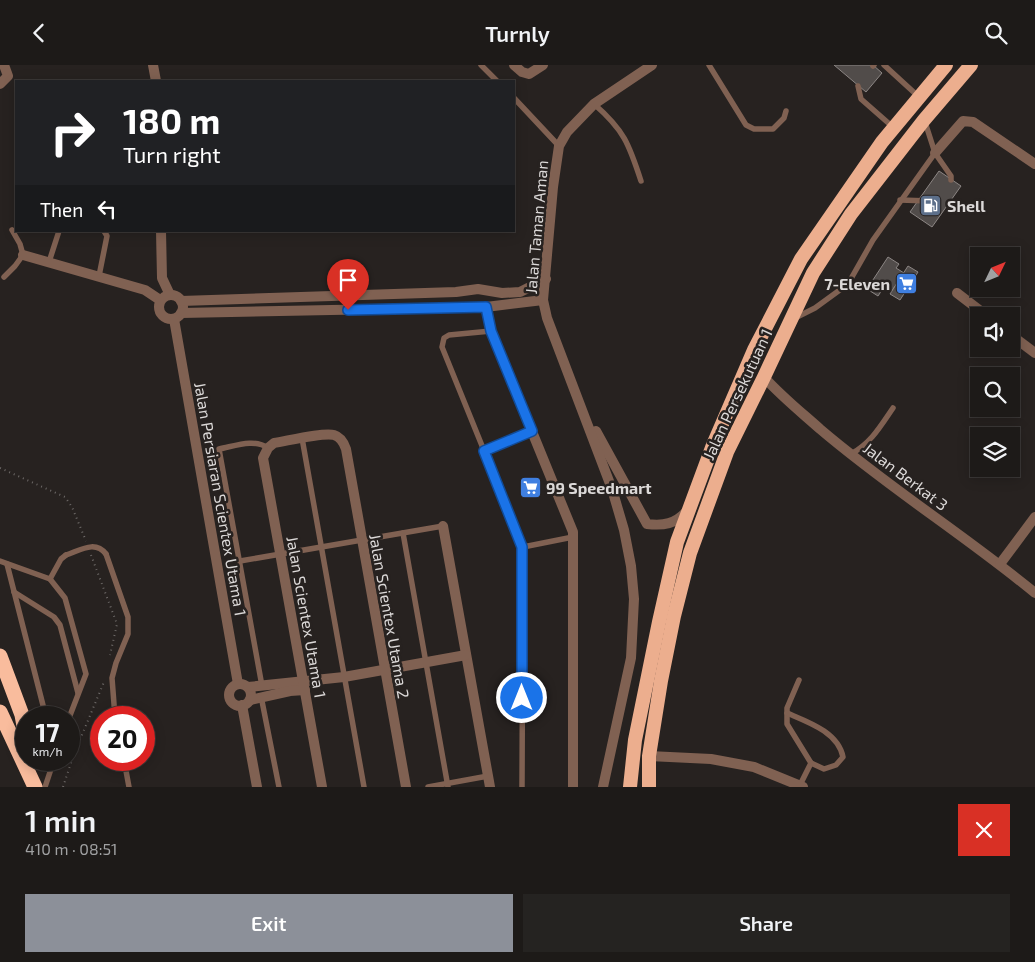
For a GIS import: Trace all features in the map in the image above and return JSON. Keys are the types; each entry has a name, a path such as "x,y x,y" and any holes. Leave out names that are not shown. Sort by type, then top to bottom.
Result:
{"highway":[{"name":"Jalan Persekutuan 1","path":"630,787 635,740 677,542 714,445 754,350 801,259 838,204 894,128 946,65"},
{"name":"Jalan Persekutuan 1","path":"649,787 649,756 660,681 690,553 727,452 813,273 851,213 924,120 971,65"},
{"path":"0,655 19,706"},
{"path":"0,712 35,787"},
{"path":"32,771 35,787"}],"street":[{"path":"0,84 8,76 4,65"},
{"path":"153,65 156,80"},
{"path":"514,65 522,72 530,74 543,65"},
{"name":"Jalan Taman Aman","path":"602,787 631,658 634,599 631,566 622,522 612,489 547,318 543,300 553,187 559,146 567,132 594,105 652,65"},
{"path":"935,153 963,121 968,121 974,122 1035,165"},
{"path":"161,232 162,278 170,295"},
{"path":"23,255 145,290 160,300"},
{"path":"543,300 486,307 178,316 168,319 162,316 158,306 160,300 170,295 176,296 182,301 456,292 478,289 502,293 520,291 546,279"},
{"path":"456,292 474,296 486,307 491,331 573,537 573,787"},
{"path":"957,293 975,307"},
{"path":"178,316 183,309 182,301"},
{"name":"Jalan Persiaran Scientex Utama 1","path":"178,316 243,686"},
{"path":"1020,342 1035,353"},
{"name":"Jalan Berkat 3","path":"764,377 775,390 851,454 1000,564 1035,593"},
{"name":"Jalan Taman Aman","path":"579,399 647,524 673,523 691,506"},
{"name":"Jalan Scientex Utama 2","path":"302,438 328,434 334,435 345,443 406,787"},
{"path":"267,450 274,443 302,438"},
{"name":"Jalan Scientex Utama 1","path":"267,450 263,458 322,787"},
{"path":"1000,564 1035,517"},
{"path":"443,525 490,787"},
{"path":"243,686 262,691 304,686 384,669 466,655"},
{"name":"Jalan Persiaran Scientex Utama 1","path":"246,702 235,704 230,698 230,691 235,685 243,686 251,693 246,702 257,787"},
{"path":"246,702 262,691"},
{"path":"649,756 712,759 739,763 802,786"}],"lane":[{"path":"481,65 496,80"},
{"path":"709,65 746,125 754,129 773,129 784,118 786,111"},
{"path":"884,65 919,97"},
{"path":"858,86 861,99 894,128"},
{"path":"515,99 559,146"},
{"path":"594,105 609,117 630,146 641,181"},
{"path":"924,120 935,153 951,176 951,180"},
{"path":"789,321 815,308 848,284 873,240 935,153"},
{"path":"900,200 930,201"},
{"path":"4,277 16,266 23,255 20,244 12,230"},
{"path":"49,262 59,232"},
{"path":"99,277 108,236 105,232"},
{"path":"491,331 448,335 444,338 442,347 522,547 522,787"},
{"path":"851,454 862,448 872,439 893,409"},
{"path":"484,451 532,431"},
{"path":"302,438 364,787"},
{"path":"267,450 262,444 254,442 219,449 280,787"},
{"path":"240,561 443,525"},
{"path":"403,533 447,785"},
{"path":"522,547 573,537"},
{"path":"50,579 61,559 66,555 95,546 101,548 106,554 128,617 128,633 112,678 115,706"},
{"path":"0,561 50,579 65,598 86,674 73,706"},
{"path":"7,564 43,706"},
{"path":"14,592 54,617 60,625 78,693"},
{"path":"787,713 813,724 831,737 841,748 842,757 836,765 824,769 811,763 787,724 787,713 787,708 799,680"},
{"path":"802,786 811,763"},
{"path":"45,787 50,771"},
{"path":"126,771 129,787"},
{"path":"428,787 488,776"}],"path":[{"path":"0,468 65,497 72,507 86,543"},
{"path":"90,552 116,624 110,656"},
{"path":"63,787 74,754 99,695 105,674"}],"building":[{"path":"834,65 873,65 882,73 866,92"},
{"name":"Shell","path":"939,171 961,186 932,227 910,212"},
{"path":"888,257 899,264 896,268 904,273 891,292 884,287 878,296 867,289"},
{"path":"908,266 918,272 900,300 890,294"}],"place":[{"name":"Shell","path":"931,205"},
{"name":"7-Eleven","path":"906,283"},
{"name":"99 Speedmart","path":"530,487"}],"route":[{"path":"348,310 486,307 491,331 532,431 484,451 522,547 522,698"}]}
